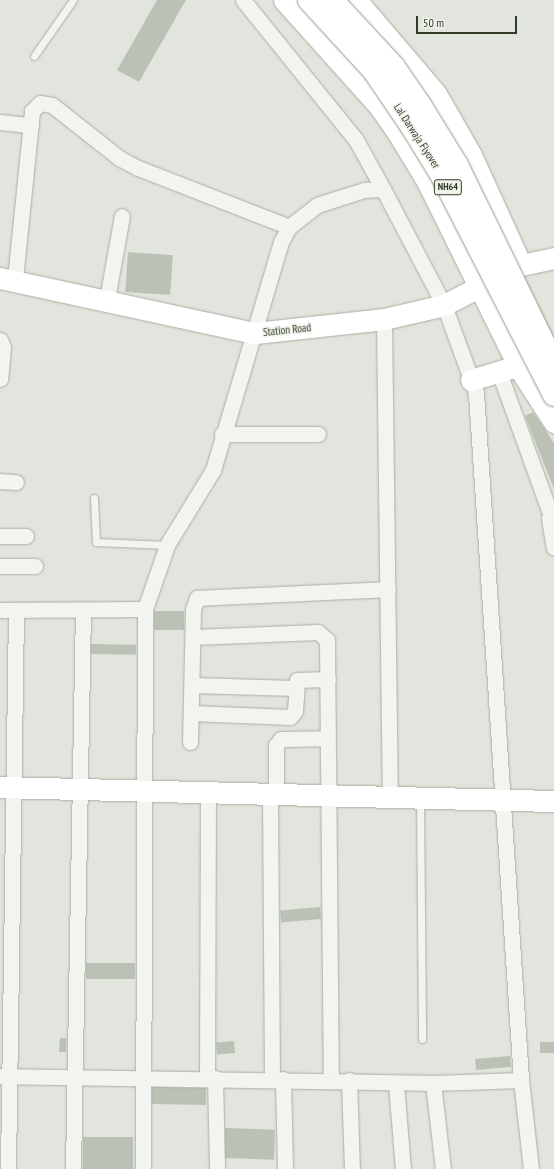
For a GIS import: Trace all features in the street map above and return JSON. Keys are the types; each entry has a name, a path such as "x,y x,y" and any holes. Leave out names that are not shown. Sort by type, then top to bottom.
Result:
{"highway":[{"name":"Lal Darwaja Flyover","path":"309,0 374,71 420,139 442,176 554,395"},
{"name":"Lal Darwaja Flyover","path":"332,0 394,67 433,124 457,165 554,364"}],"street":[{"path":"243,0 356,140 444,305 476,393 506,802 521,1080 531,1169"},
{"path":"284,0 386,115 427,181 477,286 509,369 552,521 554,548"},
{"path":"356,0 426,82 448,116 471,155 521,265"},
{"path":"386,115 390,101 404,87 426,82"},
{"path":"8,278 35,106 46,103 138,168 289,227"},
{"path":"400,137 434,136 441,131 448,116"},
{"path":"0,122 31,125"},
{"path":"143,1169 145,791 144,609 168,545 213,470 222,434 255,333 281,242 289,227 317,206 364,190 383,189"},
{"path":"107,299 122,216"},
{"name":"Station Road","path":"8,278 255,333 384,319 444,305 477,286 521,265 554,258"},
{"path":"384,319 390,798"},
{"path":"0,340 3,347 0,379"},
{"path":"472,380 554,355"},
{"path":"509,369 554,422"},
{"path":"222,434 318,434"},
{"path":"0,481 16,482"},
{"path":"0,536 26,536"},
{"path":"0,566 34,566"},
{"path":"190,742 193,637 196,598 294,591 388,589"},
{"path":"0,610 144,609"},
{"path":"8,1169 5,1076 7,787 16,610"},
{"path":"73,1169 77,789 83,610"},
{"path":"193,637 323,633 327,640 331,1079"},
{"path":"191,713 290,717 295,711 295,688 301,678 328,679"},
{"path":"192,685 295,688"},
{"path":"285,1169 278,1079 273,795 276,745 281,739 327,738"},
{"path":"7,787 506,802 554,801"},
{"path":"208,793 211,1078 217,1169"},
{"path":"5,1076 144,1080 211,1078 331,1079 396,1084 521,1080"},
{"path":"349,1080 352,1169"},
{"path":"433,1083 443,1169"},
{"path":"396,1084 403,1169"}],"lane":[{"path":"34,56 73,0"},
{"path":"94,498 96,542 168,545"},
{"path":"420,799 422,1039"}],"building":[{"path":"157,0 186,0 139,82 117,70"},
{"path":"128,252 173,255 170,295 125,292"},
{"path":"533,412 554,443 554,489 525,416"},
{"path":"154,611 184,611 184,630 154,630"},
{"path":"91,644 136,645 136,655 91,654"},
{"path":"320,907 321,919 281,922 280,910"},
{"path":"86,963 135,963 135,979 86,979"},
{"path":"60,1038 66,1038 66,1052 59,1052"},
{"path":"234,1041 235,1053 217,1055 216,1043"},
{"path":"540,1042 554,1042 554,1053 540,1053"},
{"path":"510,1056 511,1067 476,1070 475,1059"},
{"path":"152,1087 206,1088 206,1105 152,1104"},
{"path":"225,1128 275,1130 274,1160 224,1158"},
{"path":"83,1137 133,1137 133,1169 83,1169"}]}
